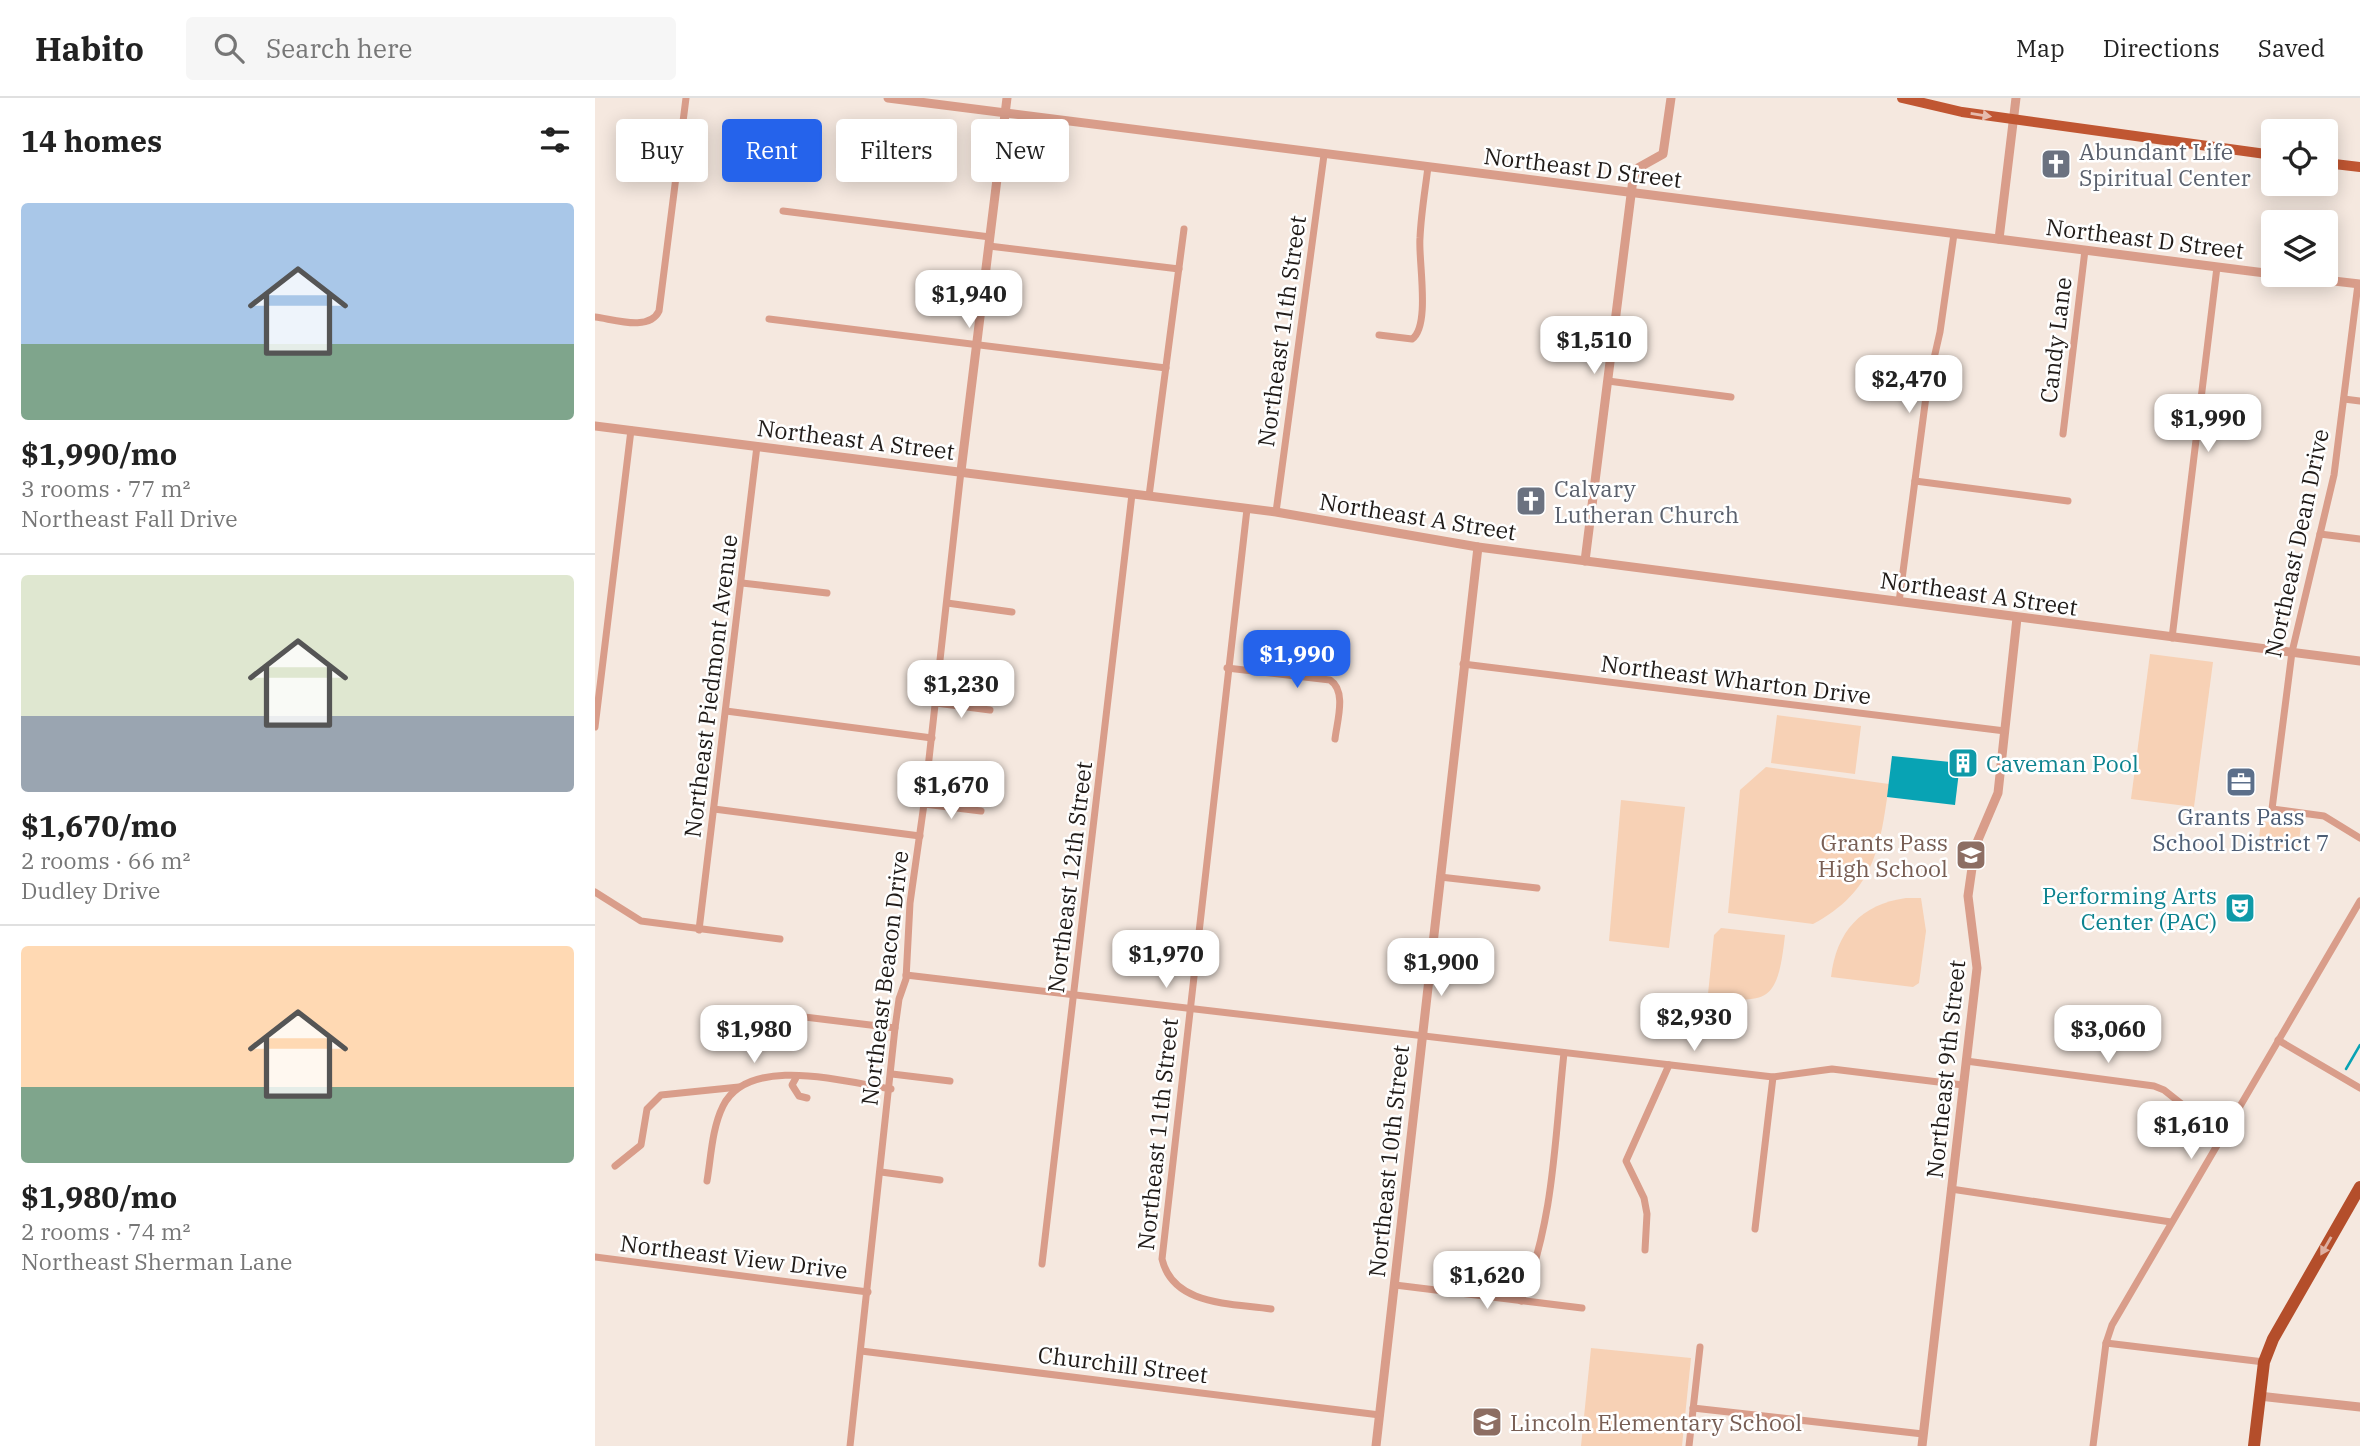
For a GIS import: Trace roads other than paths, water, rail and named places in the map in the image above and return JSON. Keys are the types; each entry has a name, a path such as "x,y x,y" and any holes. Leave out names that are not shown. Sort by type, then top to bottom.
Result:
{"highway":[{"path":"2254,1446 2264,1362 2283,1319 2360,1187"}],"main road":[{"path":"1902,98 1940,108 2013,120 2261,153"},
{"path":"2338,164 2360,167"}],"street":[{"path":"595,317 644,323 651,321 659,311 686,98"},
{"name":"Northeast D Street","path":"888,98 2261,272"},
{"name":"Northeast Beacon Drive","path":"851,1446 891,1089 898,999 906,975 909,903 925,804 961,471 1007,98"},
{"path":"1585,561 1631,193 1638,168 1663,154 1671,98"},
{"path":"1999,239 2016,98"},
{"name":"Northeast 11th Street","path":"1276,512 1324,155"},
{"path":"1379,335 1412,339 1418,333 1423,287 1420,237 1428,167"},
{"path":"783,211 1179,270"},
{"path":"1149,496 1184,229"},
{"path":"1899,602 1927,389 1944,308 1954,233"},
{"name":"Candy Lane","path":"2063,434 2085,250"},
{"path":"2172,638 2217,267"},
{"path":"2338,282 2359,284"},
{"name":"Northeast Dean Drive","path":"2359,284 2334,475 2292,652 2272,809 2324,816 2360,838"},
{"path":"769,319 1166,368"},
{"path":"1608,381 1731,397"},
{"path":"2344,399 2360,401"},
{"name":"Northeast A Street","path":"595,426 1276,512 1478,547 2360,661"},
{"path":"595,727 631,430"},
{"name":"Northeast Piedmont Avenue","path":"699,930 758,446"},
{"path":"1915,481 2068,501"},
{"name":"Northeast 12th Street","path":"1042,1264 1132,494"},
{"name":"Northeast 11th Street","path":"1247,509 1162,1247 1164,1268 1174,1284 1191,1295 1271,1309"},
{"path":"2320,534 2360,539"},
{"name":"Northeast 10th Street","path":"1376,1446 1478,547"},
{"path":"742,583 827,593"},
{"path":"947,603 1012,612"},
{"name":"Northeast 9th Street","path":"1922,1446 1978,955 1969,915 1968,896 1975,847 1998,793 2017,618"},
{"name":"Northeast Wharton Drive","path":"1463,664 2005,732"},
{"path":"1227,668 1330,680 1337,684 1340,693 1335,739"},
{"path":"936,703 990,710"},
{"path":"726,711 932,737"},
{"path":"925,804 981,811"},
{"path":"714,809 920,836"},
{"path":"1440,877 1538,888"},
{"path":"595,892 641,921 780,939"},
{"path":"2093,1446 2106,1343 2112,1325 2360,901"},
{"path":"906,975 1773,1077 1845,1070 1963,1085"},
{"path":"747,1010 895,1028"},
{"path":"2278,1040 2360,1088"},
{"path":"1521,1301 1535,1269 1543,1236 1564,1053"},
{"path":"1966,1061 2154,1086 2164,1090 2222,1136"},
{"path":"1645,1250 1647,1214 1644,1198 1626,1161 1669,1065"},
{"path":"892,1074 950,1080"},
{"path":"615,1166 641,1145 647,1109 661,1095 740,1087 764,1077 797,1076 891,1089"},
{"path":"797,1076 792,1085 795,1091 807,1098"},
{"path":"1755,1229 1773,1077"},
{"path":"708,1181 718,1118 724,1103 740,1087"},
{"path":"881,1172 940,1180"},
{"path":"1951,1189 2171,1222"},
{"name":"Northeast View Drive","path":"595,1257 868,1292"},
{"path":"1395,1285 1582,1308"},
{"path":"2106,1343 2264,1362"},
{"path":"1689,1446 1700,1347"},
{"name":"Churchill Street","path":"861,1352 1380,1415"},
{"path":"2259,1396 2360,1407"},
{"path":"1693,1408 1923,1434"}],"water":[{"path":"1892,756 1960,763 1955,805 1887,797"}],"waterway":[{"path":"2346,1069 2360,1045"}],"place":[{"name":"Abundant Life Spiritual Center","path":"2056,164"},
{"name":"Calvary Lutheran Church","path":"1531,501"},
{"name":"Caveman Pool","path":"1963,763"},
{"name":"Grants Pass School District 7","path":"2241,782"},
{"name":"Grants Pass High School","path":"1971,855"},
{"name":"Performing Arts Center (PAC)","path":"2240,908"},
{"name":"Lincoln Elementary School","path":"1487,1422"}]}
